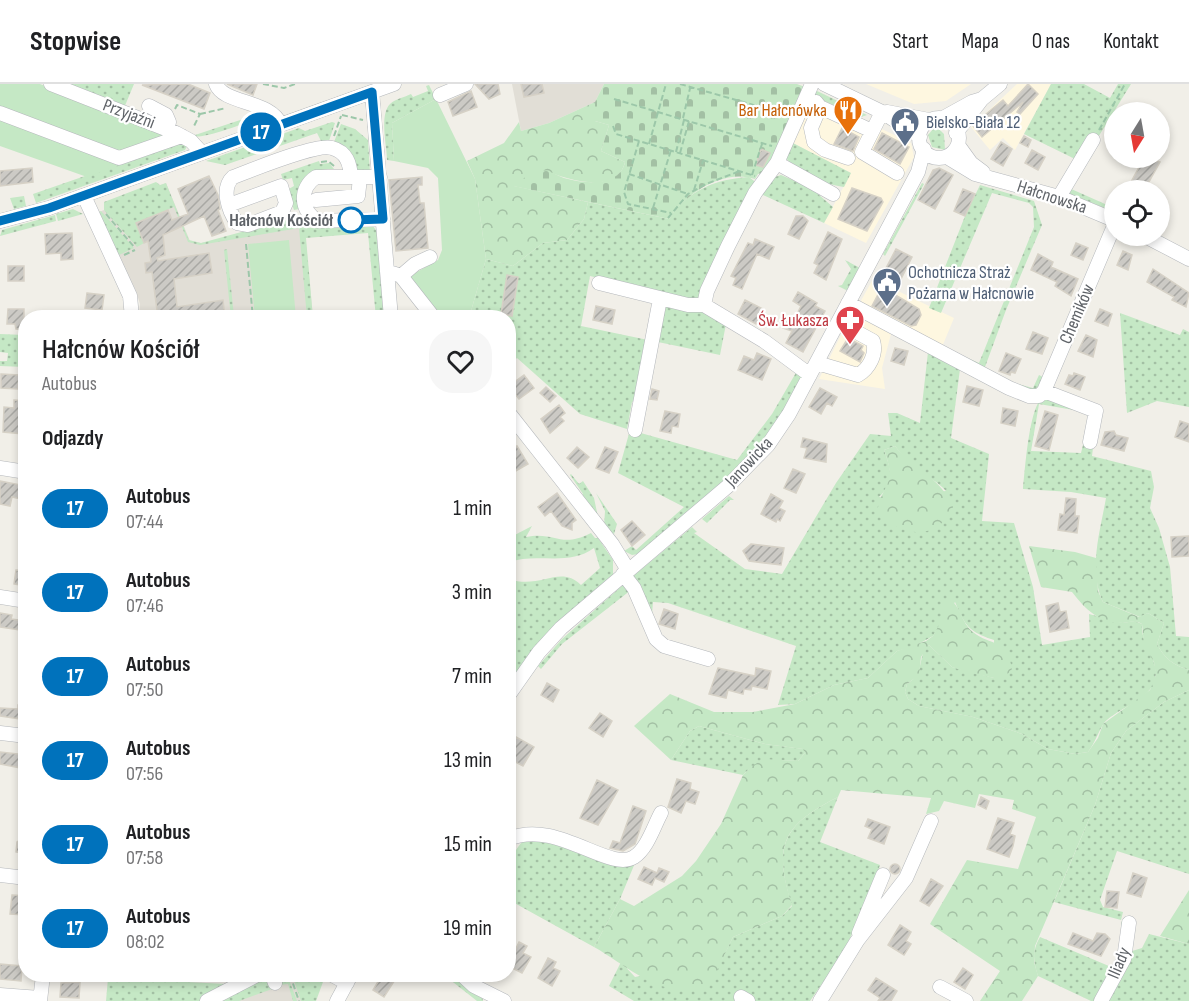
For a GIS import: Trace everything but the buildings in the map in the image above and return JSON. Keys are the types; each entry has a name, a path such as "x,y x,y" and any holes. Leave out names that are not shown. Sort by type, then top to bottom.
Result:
{"street":[{"name":"Przyjaźni","path":"54,84 167,122 187,135 202,153"},
{"path":"216,84 222,92 272,112 281,125"},
{"path":"0,221 84,196 394,84"},
{"path":"440,95 466,84"},
{"path":"824,84 882,112 936,119 982,99 1000,84"},
{"path":"809,89 820,107 872,131"},
{"path":"704,305 707,291 728,246 755,194 780,156 809,89"},
{"path":"372,92 383,219 394,273 392,310"},
{"name":"Janowicka","path":"918,172 942,158 982,99"},
{"path":"149,106 167,122"},
{"path":"820,107 811,128 814,142 825,150 848,158"},
{"path":"882,112 862,149 864,155 897,173"},
{"name":"Hałcnowska","path":"882,112 942,158 967,171 1059,198 1104,216"},
{"path":"0,113 119,158 187,135"},
{"name":"Hałcnowska","path":"936,119 953,125 957,139 971,163 990,177"},
{"name":"Janowicka","path":"516,685 549,641 754,461 778,431 814,369 918,172 922,143 936,119"},
{"path":"1059,198 1093,140"},
{"path":"229,205 226,188 233,177 320,148 336,149 345,156 356,177 358,196 316,200"},
{"path":"780,156 833,194"},
{"path":"380,177 323,175 308,182 303,195 307,212 318,221 383,219"},
{"path":"84,196 130,296 131,310"},
{"name":"Chemików","path":"1039,394 1105,246"},
{"path":"1163,246 1189,260"},
{"path":"394,273 430,257"},
{"path":"394,273 427,310"},
{"path":"599,283 688,305 704,305 814,369 858,375 869,364 874,352 873,341 838,322"},
{"path":"635,430 660,299"},
{"path":"848,303 893,328 946,352 1009,388 1039,394 1096,411 1090,442"},
{"path":"516,421 612,544 638,594 656,639 664,646 708,660"},
{"path":"0,468 18,471"},
{"path":"0,597 18,600"},
{"path":"0,733 18,735"},
{"path":"516,837 530,832 543,833 612,858 627,860 639,853 661,813"},
{"path":"820,1001 857,941 906,878 931,821"},
{"path":"0,875 18,877"},
{"path":"857,941 866,912 883,875"},
{"name":"Iliady","path":"1101,1001 1124,959 1129,923"},
{"path":"0,995 40,1000 42,982"},
{"path":"207,1001 244,982"},
{"path":"337,1001 347,982"},
{"path":"470,982 489,998 504,1001"},
{"path":"940,987 966,1001"}],"path":[{"path":"263,84 284,88 295,84"},
{"path":"649,144 666,84"},
{"path":"680,84 691,85 785,114"},
{"path":"1093,140 1125,84"},
{"path":"676,152 691,85"},
{"path":"614,99 762,143 780,156"},
{"path":"167,122 177,105 200,114 187,135"},
{"path":"680,153 690,120"},
{"path":"613,126 616,135 766,180"},
{"path":"639,141 623,195 626,202 671,213"},
{"path":"752,175 762,143"},
{"path":"653,209 671,150"},
{"path":"694,190 703,160"},
{"path":"668,218 694,190 740,171"},
{"path":"629,174 688,194"},
{"path":"102,211 135,248"},
{"path":"246,244 252,310"},
{"path":"292,982 299,1001"}],"shaded area":[{"path":"512,84 604,84 595,102 549,123 521,131"},
{"path":"866,84 971,84 946,101 914,104"},
{"path":"1017,84 1051,84 1015,150 1003,138 990,150 971,127"},
{"path":"813,96 911,143 914,157 866,243 824,223 851,173 791,142"},
{"path":"166,183 190,241 201,243 304,222 312,310 140,310 136,291 97,213"},
{"path":"873,279 954,318 942,347 858,306"},
{"path":"852,313 891,334 882,368 885,389 819,379"},
{"path":"297,982 314,1001 232,1001 275,983"}],"green space":[{"path":"0,84 40,84 172,135 176,144 87,177 0,146"},
{"path":"61,84 134,84 124,108"},
{"path":"604,84 797,84 805,87 766,172 758,174 755,179 730,177 718,180 695,192 669,219 513,186 540,170 581,182 600,182 609,180 622,170 625,162 601,151 609,125 595,121 595,102"},
{"path":"1051,84 1084,84 1110,98 1118,84 1131,84 1120,102 1104,102 1104,128 1097,139 1075,159 1024,134"},
{"path":"429,85 436,99 392,123 394,161 387,160 384,123 387,109 397,99 411,94 413,97 428,91 426,86"},
{"path":"815,90 867,115 861,117 815,97"},
{"path":"436,99 475,179 486,259 471,310 435,310 408,277 438,260 442,250 438,178 428,168 394,161 392,123"},
{"path":"595,102 595,121 609,125 601,151 625,162 620,172 612,179 590,182 578,181 545,171 514,186 588,202 584,219 567,240 543,243 513,266 486,259 475,179 467,161 504,143 519,122 521,131 549,123"},
{"path":"258,114 258,118 224,130 205,136 192,136"},
{"path":"335,123 329,141 321,141 317,133 225,165 206,161 299,128 305,131"},
{"path":"341,124 355,129 368,140 370,173 357,172 334,142"},
{"path":"933,129 939,129 944,134 945,150 932,147 928,135"},
{"path":"183,142 188,144 185,150 36,203 33,194"},
{"path":"791,142 851,173 844,187 819,181 797,169 784,156"},
{"path":"319,161 320,164 329,163 334,169 317,171 305,179 298,192 299,209 294,210 287,190 294,186 292,178 283,180 281,174"},
{"path":"781,175 811,188 833,207 824,223 761,194 772,178"},
{"path":"749,177 758,184 701,296 695,301 590,276 581,326 648,340 655,300 638,399 632,402 627,429 580,414 516,359 516,310 471,310 486,259 513,266 543,243 567,240 584,219 588,202 669,219 694,193 725,180"},
{"path":"156,182 160,185 166,183 189,240 201,243 297,217 304,222 305,228 373,226 378,233 385,310 375,310 368,233 306,238 312,310 306,310 299,228 200,245 188,242 174,207 136,223 144,243 137,247 104,210 104,202"},
{"path":"922,183 924,184 885,256 883,254"},
{"path":"980,185 1034,201 1042,225 985,367 1007,381 1033,388 1039,375 1045,378 1036,390 1008,384 942,347 979,363 1034,227 1033,207 1029,203 992,193 941,313 929,308 965,216"},
{"path":"1069,188 1104,204 1104,208 1068,193"},
{"path":"24,196 26,206 14,209 10,198"},
{"path":"73,209 83,214 58,221 56,214"},
{"path":"101,211 134,248 119,255 97,213"},
{"path":"55,215 56,221 0,236 2,230"},
{"path":"289,240 295,310 254,310 248,244"},
{"path":"227,249 233,310 230,310 224,250"},
{"path":"845,260 860,268 848,291 838,286 842,285 851,269"},
{"path":"664,306 698,309 726,324 720,355 658,342"},
{"path":"1120,313 1180,335 1183,329 1189,332 1189,407 1157,401 1127,413"},
{"path":"0,334 18,335 18,367 0,366 0,361 7,361 8,353 0,352"},
{"path":"928,352 960,369 951,438 989,454 982,521 1014,523 1033,587 1042,645 1090,637 1089,614 1122,623 1135,621 1142,624 1144,638 1155,666 1154,682 1144,696 1104,723 1088,752 1075,754 1048,749 1022,734 973,717 919,706 908,699 905,692 907,684 918,673 924,650 929,645 952,667 994,678 994,640 973,631 962,617 955,602 933,636 913,647 897,651 868,678 834,685 795,704 778,705 796,646 668,603 653,602 652,614 632,577 692,527 697,532 694,533 745,569 782,574 836,483 870,434 891,436 888,413 897,413 920,423","holes":["895,446 918,471 946,491 879,497 888,486 890,475 884,450"]},
{"path":"797,371 803,378 766,439 741,468 638,554 632,555 624,551 632,546 636,550 684,507 618,473 630,430 737,460 772,414"},
{"path":"1043,397 1093,411 1087,444 1093,448 1092,456 1151,471 1154,487 1150,508 1159,528 1170,567 1176,636 1189,637 1189,670 1170,661 1157,644 1164,623 1148,613 1140,617 1103,602 1096,577 1096,564 1098,537 1106,498 1071,492 1023,489 1028,440 1038,403","holes":["1039,404 1091,413 1081,453 1031,451"]},
{"path":"895,446 941,488 953,507 946,519 928,531 908,531 897,527 877,513 890,471 884,450"},
{"path":"571,474 579,484 583,481 594,498 598,517 581,497 583,494"},
{"path":"596,493 617,524 614,534 604,526 605,511"},
{"path":"729,496 734,500 730,500 707,523 702,519"},
{"path":"532,526 526,537 544,536 572,540 591,533 598,538 613,560 613,575 516,673 516,581 530,582 565,577 581,585 600,568 594,548 574,557 516,560 516,534"},
{"path":"1029,546 1075,552 1096,558 1098,591 1103,602 1139,617 1148,613 1164,623 1157,644 1170,661 1189,670 1189,690 1164,702 1126,731 1111,753 1095,805 1035,946 1034,962 1038,976 1022,1001 980,1001 1000,971 930,924 967,860 1018,869 1036,817 1012,809 1014,800 979,794 975,808 944,801 939,811 926,814 931,798 841,790 838,797 805,817 787,839 783,852 783,867 792,905 782,916 733,937 709,987 676,990 662,986 634,973 594,947 620,899 634,906 682,876 696,861 721,824 743,775 752,766 764,759 798,761 805,753 803,749 765,744 699,726 690,731 671,760 634,726 670,694 714,712 753,712 795,704 834,685 868,678 897,651 926,641 933,636 939,625 944,601 948,598 956,605 973,632 1002,647 1010,659 1012,669 1006,676 994,678 967,672 952,667 929,645 921,657 919,675 907,684 905,692 908,699 919,706 973,717 1022,734 1048,749 1075,754 1088,752 1098,738 1103,724 1150,690 1156,675 1154,662 1144,645 1142,624 1107,621 1088,610 1072,592 1041,587"},
{"path":"624,584 631,590 562,644 541,669 538,666 562,639"},
{"path":"1189,690 1189,874 1117,851 1100,900 1103,907 1123,912 1121,920 1054,902 1095,805 1111,753 1126,731 1164,702"},
{"path":"699,726 765,744 804,749 805,753 798,761 762,762 743,775 671,760 690,731"},
{"path":"838,797 820,842 880,865 868,900 842,955 810,1001 753,1001 739,992 734,1001 634,1001 609,986 621,962 635,977 722,959 733,937 782,916 792,906 783,868 783,853 787,840 794,828 805,817"},
{"path":"663,819 638,863 635,863 620,899 594,947 516,904 516,851 530,835 621,862"},
{"path":"1189,890 1189,944 1160,936"},
{"path":"1121,920 1125,937 1122,940"},
{"path":"1149,934 1189,944 1189,1001 1104,1001 1132,951 1142,948"},
{"path":"1040,937 1116,969 1097,1001 1091,1001 1038,976 1034,956"},
{"path":"108,982 226,984 201,1001 106,1001"},
{"path":"255,982 269,982 272,989 239,1001 215,1001"},
{"path":"280,982 290,982 297,1001 293,1001 288,984 280,985"},
{"path":"294,982 323,982 316,1001 301,1001"},
{"path":"453,982 465,982 482,996 483,1001 477,1001"}],"bus line":[{"name":"17","path":"0,221 49,208 372,92 383,219 351,220"}],"place":[{"name":"Bar Hałcnówka","path":"848,136"},
{"name":"Bielsko-Biała 12","path":"905,148"},
{"name":"Hałcnów Kościół","path":"351,220"},
{"name":"Ochotnicza Straż Pożarna w Hałcnowie","path":"887,308"},
{"name":"Św. Łukasza","path":"850,346"}]}
